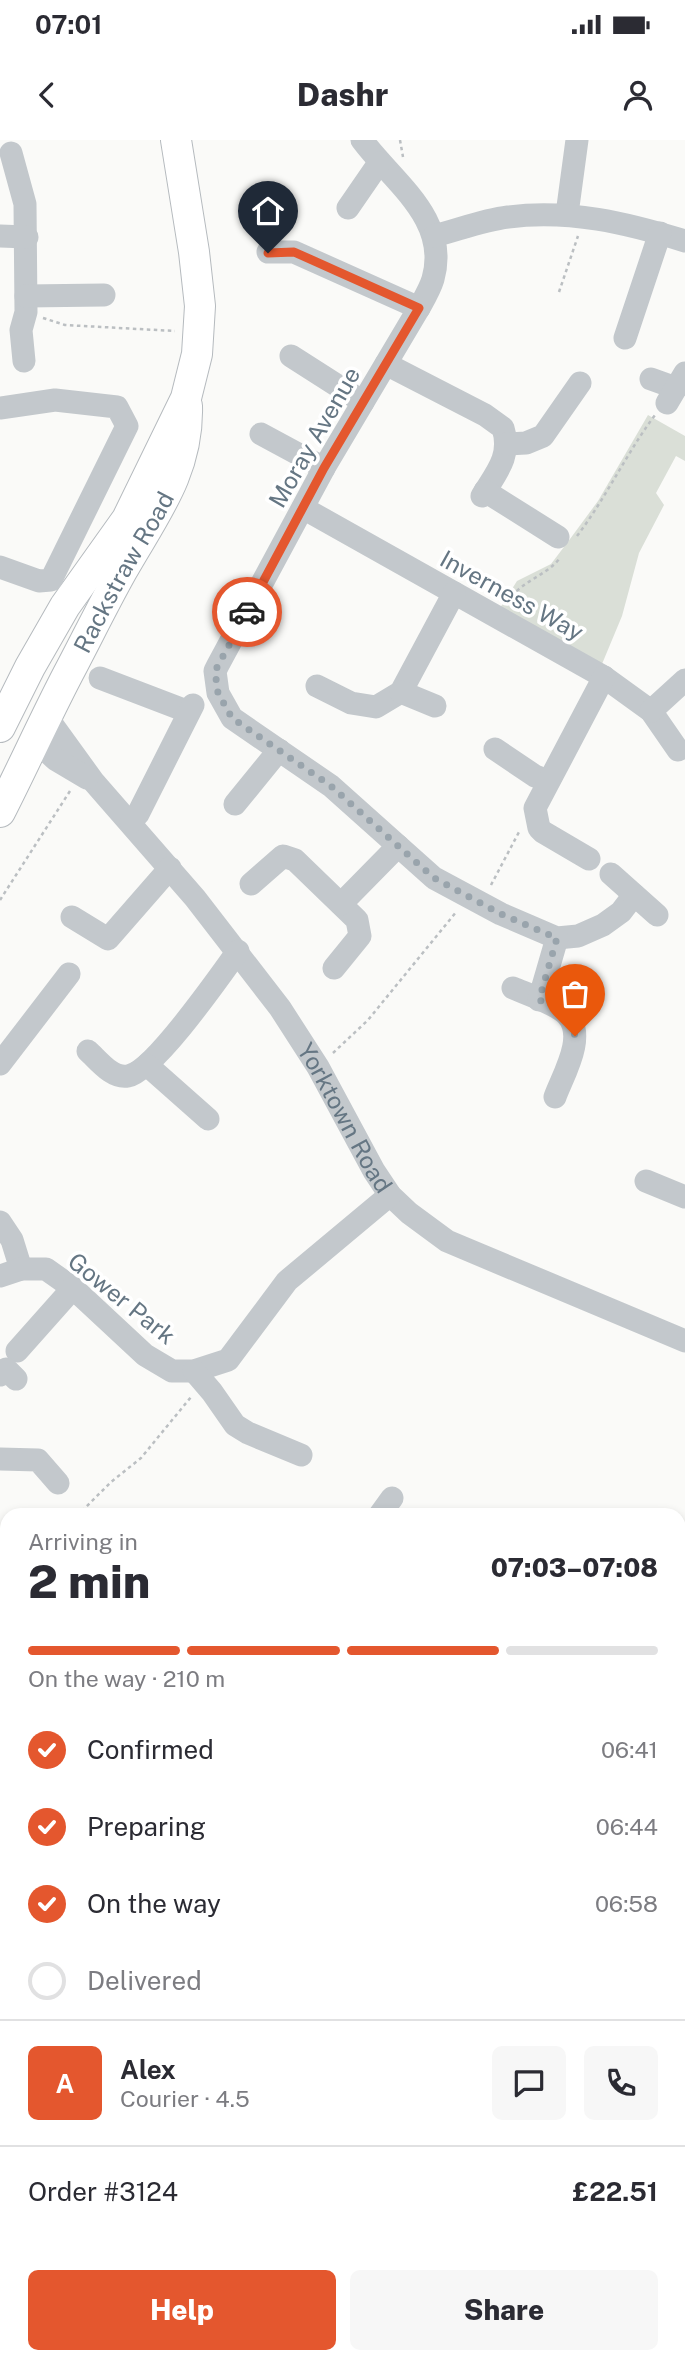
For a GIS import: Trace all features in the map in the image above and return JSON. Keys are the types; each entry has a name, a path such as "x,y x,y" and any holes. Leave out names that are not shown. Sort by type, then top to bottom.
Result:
{"main road":[{"name":"Rackstraw Road","path":"17,708 81,624 106,602 159,511 179,465 187,428 187,398 197,354 200,306 176,140"},
{"name":"Rackstraw Road","path":"17,708 65,606 127,519 187,398"},
{"path":"0,812 17,708"}],"street":[{"name":"Moray Avenue","path":"362,140 428,220 434,236 435,270 432,282 324,468 215,671 218,693 232,718 331,786 434,878 474,900 557,938"},
{"path":"576,215 577,140"},
{"path":"11,153 25,204 26,304 20,330 24,360"},
{"path":"348,208 379,163"},
{"path":"434,236 507,217 576,215 685,241"},
{"path":"625,338 660,233"},
{"path":"0,236 27,237"},
{"path":"268,253 294,252 419,308"},
{"path":"26,304 104,295"},
{"path":"291,356 363,402"},
{"path":"386,364 495,420 503,428 507,444 504,459 483,494 563,546"},
{"path":"651,379 676,388"},
{"path":"507,444 526,443 543,436 580,383"},
{"path":"0,408 55,400 117,407 127,426 51,580 39,581 0,567"},
{"path":"261,434 324,468"},
{"name":"Inverness Way","path":"303,508 604,677 651,711 678,750"},
{"path":"317,686 351,703 376,707 401,692 454,593"},
{"path":"589,859 543,832 539,828 535,808 604,677"},
{"path":"100,678 191,709 138,814 131,822"},
{"path":"651,711 685,680"},
{"path":"401,692 435,706"},
{"name":"Yorktown Road","path":"17,708 55,759 93,780 238,951 318,1068 390,1195 447,1241 685,1341"},
{"path":"495,748 535,776 548,780"},
{"path":"235,804 279,750"},
{"path":"349,912 398,846"},
{"path":"251,884 283,856 295,859 349,912 360,936 334,968"},
{"path":"72,917 108,939 170,868"},
{"path":"611,874 657,915"},
{"path":"539,1000 557,938 578,936 603,925 621,912 634,895"},
{"path":"88,1051 114,1074 127,1076 147,1065 238,951"},
{"path":"0,1064 69,974"},
{"path":"513,988 566,1013 572,1021 575,1036 572,1054 555,1097"},
{"path":"147,1065 208,1119"},
{"path":"646,1181 685,1197"},
{"name":"Gower Park","path":"10,1273 46,1269 73,1288 145,1355 172,1371 194,1371 228,1360 287,1281 390,1195"},
{"path":"0,1222 12,1240 10,1273"},
{"path":"17,1351 73,1288"},
{"path":"194,1371 235,1425 301,1455"},
{"path":"0,1459 38,1460 58,1483"}],"path":[{"path":"559,292 576,215"},
{"path":"26,304 65,325 186,332"},
{"path":"499,616 515,590 553,567 563,546 595,513 636,441 676,388"},
{"path":"0,900 70,791 93,780"},
{"path":"318,1068 368,1020 456,912 474,900 524,820 535,808"},
{"path":"85,1508 141,1458 166,1425 191,1400 194,1371"}],"shaded area":[{"path":"648,415 685,436 685,461 676,456 656,493 664,505 639,553 622,616 602,664 500,608 517,581 551,564 598,501"}],"way so far":[{"path":"247,612 215,671 218,693 232,718 331,786 434,878 501,914 557,938 539,1000 566,1013 572,1021 575,1036"}],"route":[{"path":"247,612 324,468 419,308 294,252 268,253"}]}
